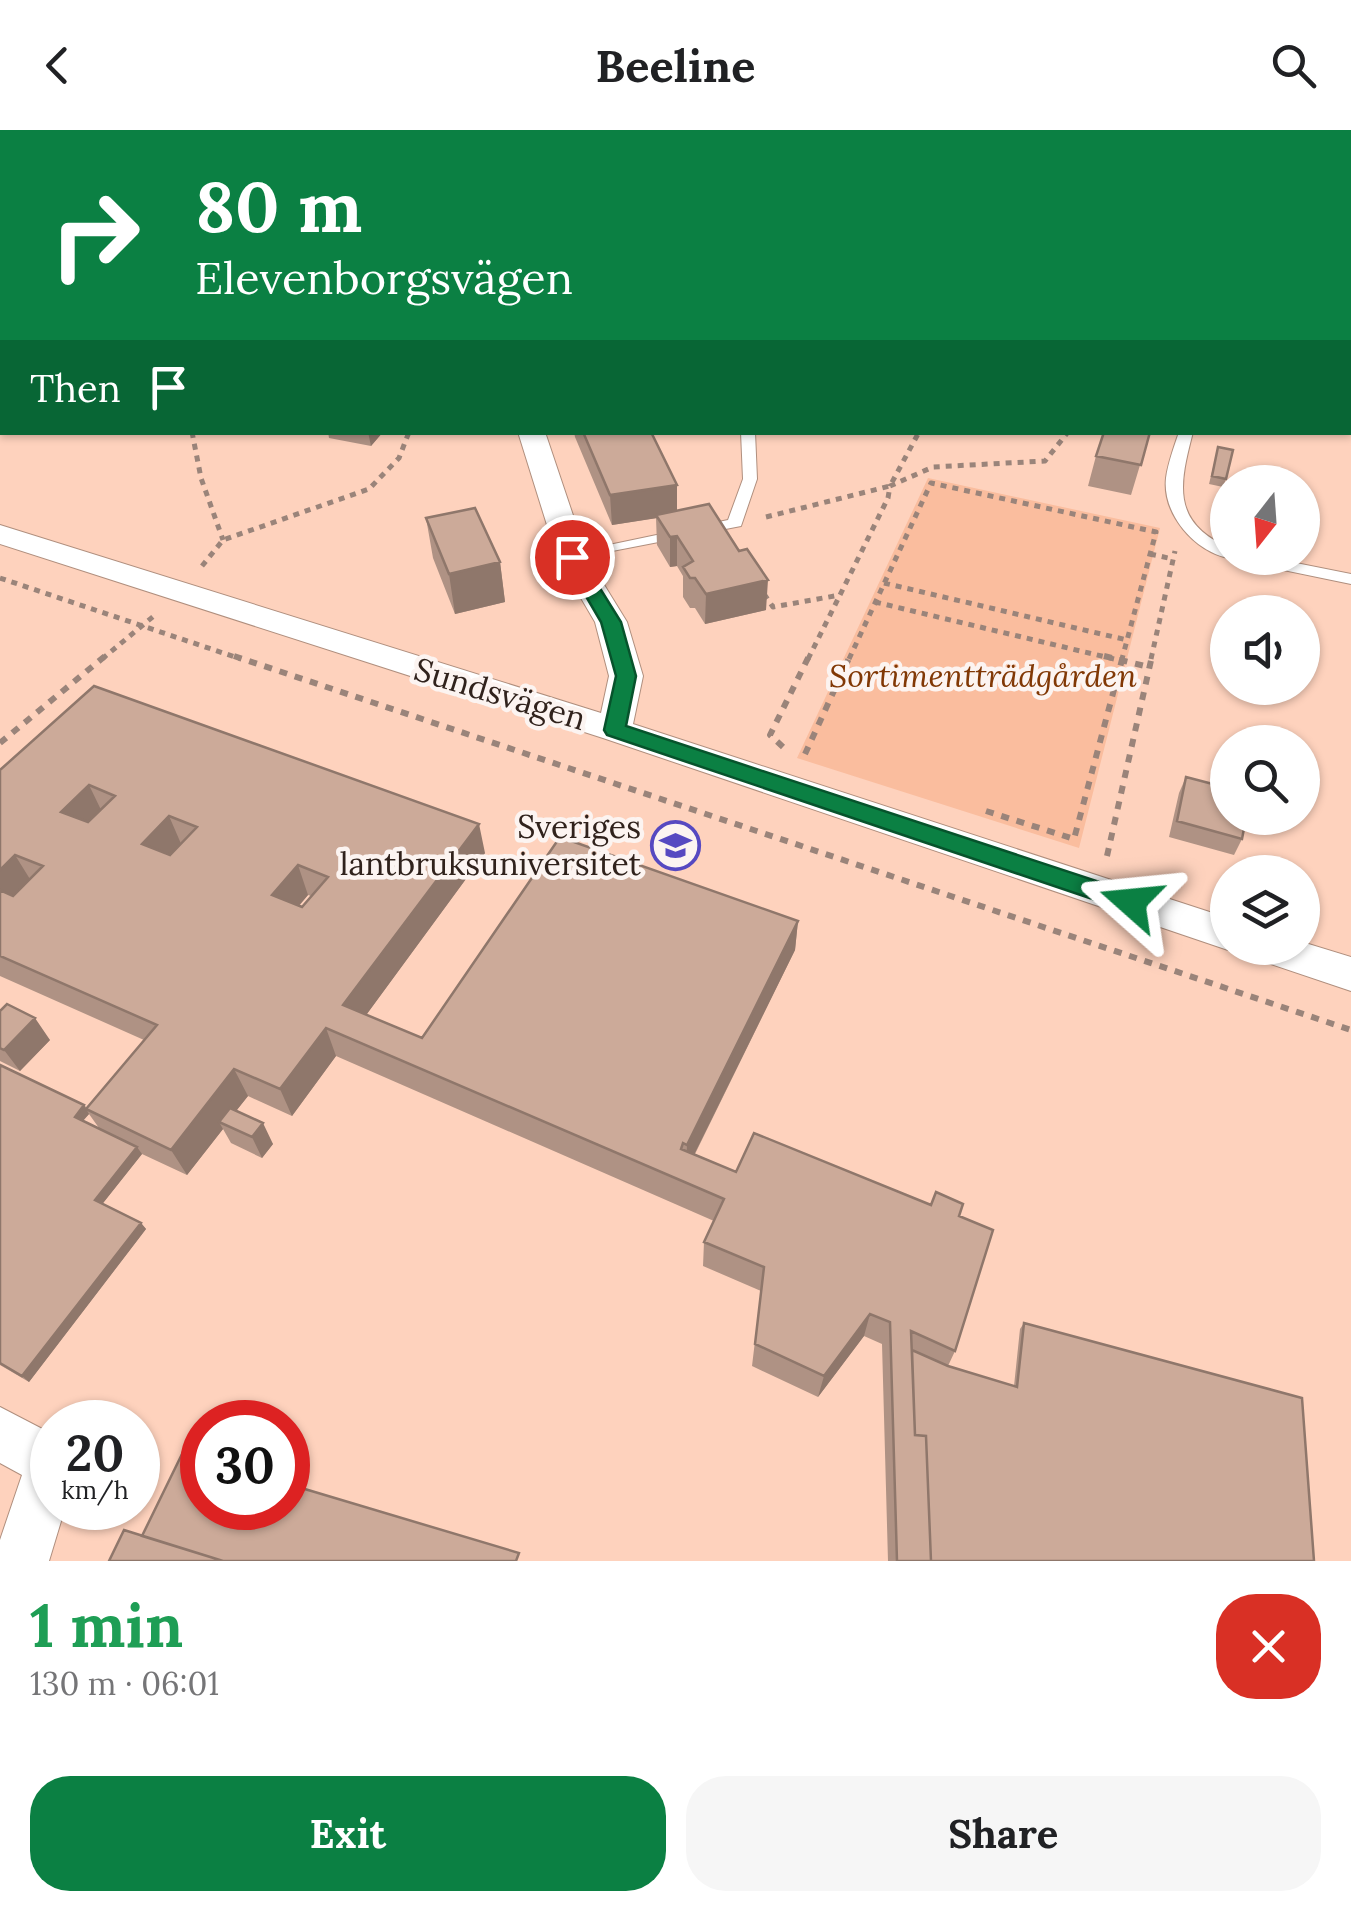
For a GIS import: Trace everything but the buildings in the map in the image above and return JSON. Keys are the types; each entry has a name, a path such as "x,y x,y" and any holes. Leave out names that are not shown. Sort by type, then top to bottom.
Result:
{"street":[{"path":"532,435 572,557 611,622 626,676 615,730"},
{"name":"Sundsvägen","path":"0,534 615,730 1210,928"},
{"path":"1320,964 1351,974"},
{"path":"0,1433 30,1451"},
{"path":"21,1561 31,1530"}],"lane":[{"path":"572,557 735,523 750,479 748,435"},
{"path":"1185,435 1173,482 1175,501 1194,530 1210,545"},
{"path":"1320,573 1351,579"}],"path":[{"path":"193,435 201,478 223,540"},
{"path":"0,742 179,594 223,540 368,489 398,458 408,435"},
{"path":"822,760 784,748 770,735 917,435"},
{"path":"735,523 890,486 932,467 1045,460 1066,435"},
{"path":"804,754 930,483 1156,532 1074,839 984,811"},
{"path":"1098,892 1179,536 1194,530"},
{"path":"1150,554 1174,559"},
{"path":"0,578 1351,1030"},
{"path":"884,584 1127,640"},
{"path":"762,591 773,607 840,595"},
{"path":"875,602 1149,667"}],"shaded area":[{"name":"Sveriges lantbruksuniversitet","path":"0,435 1351,435 1351,1561 0,1561"}],"green space":[{"name":"Sortimentträdgården","path":"928,478 1160,528 1079,848 797,758"}],"place":[{"name":"Sveriges lantbruksuniversitet","path":"676,845"}],"route":[{"path":"572,557 611,622 626,676 615,730 1131,902"}]}
